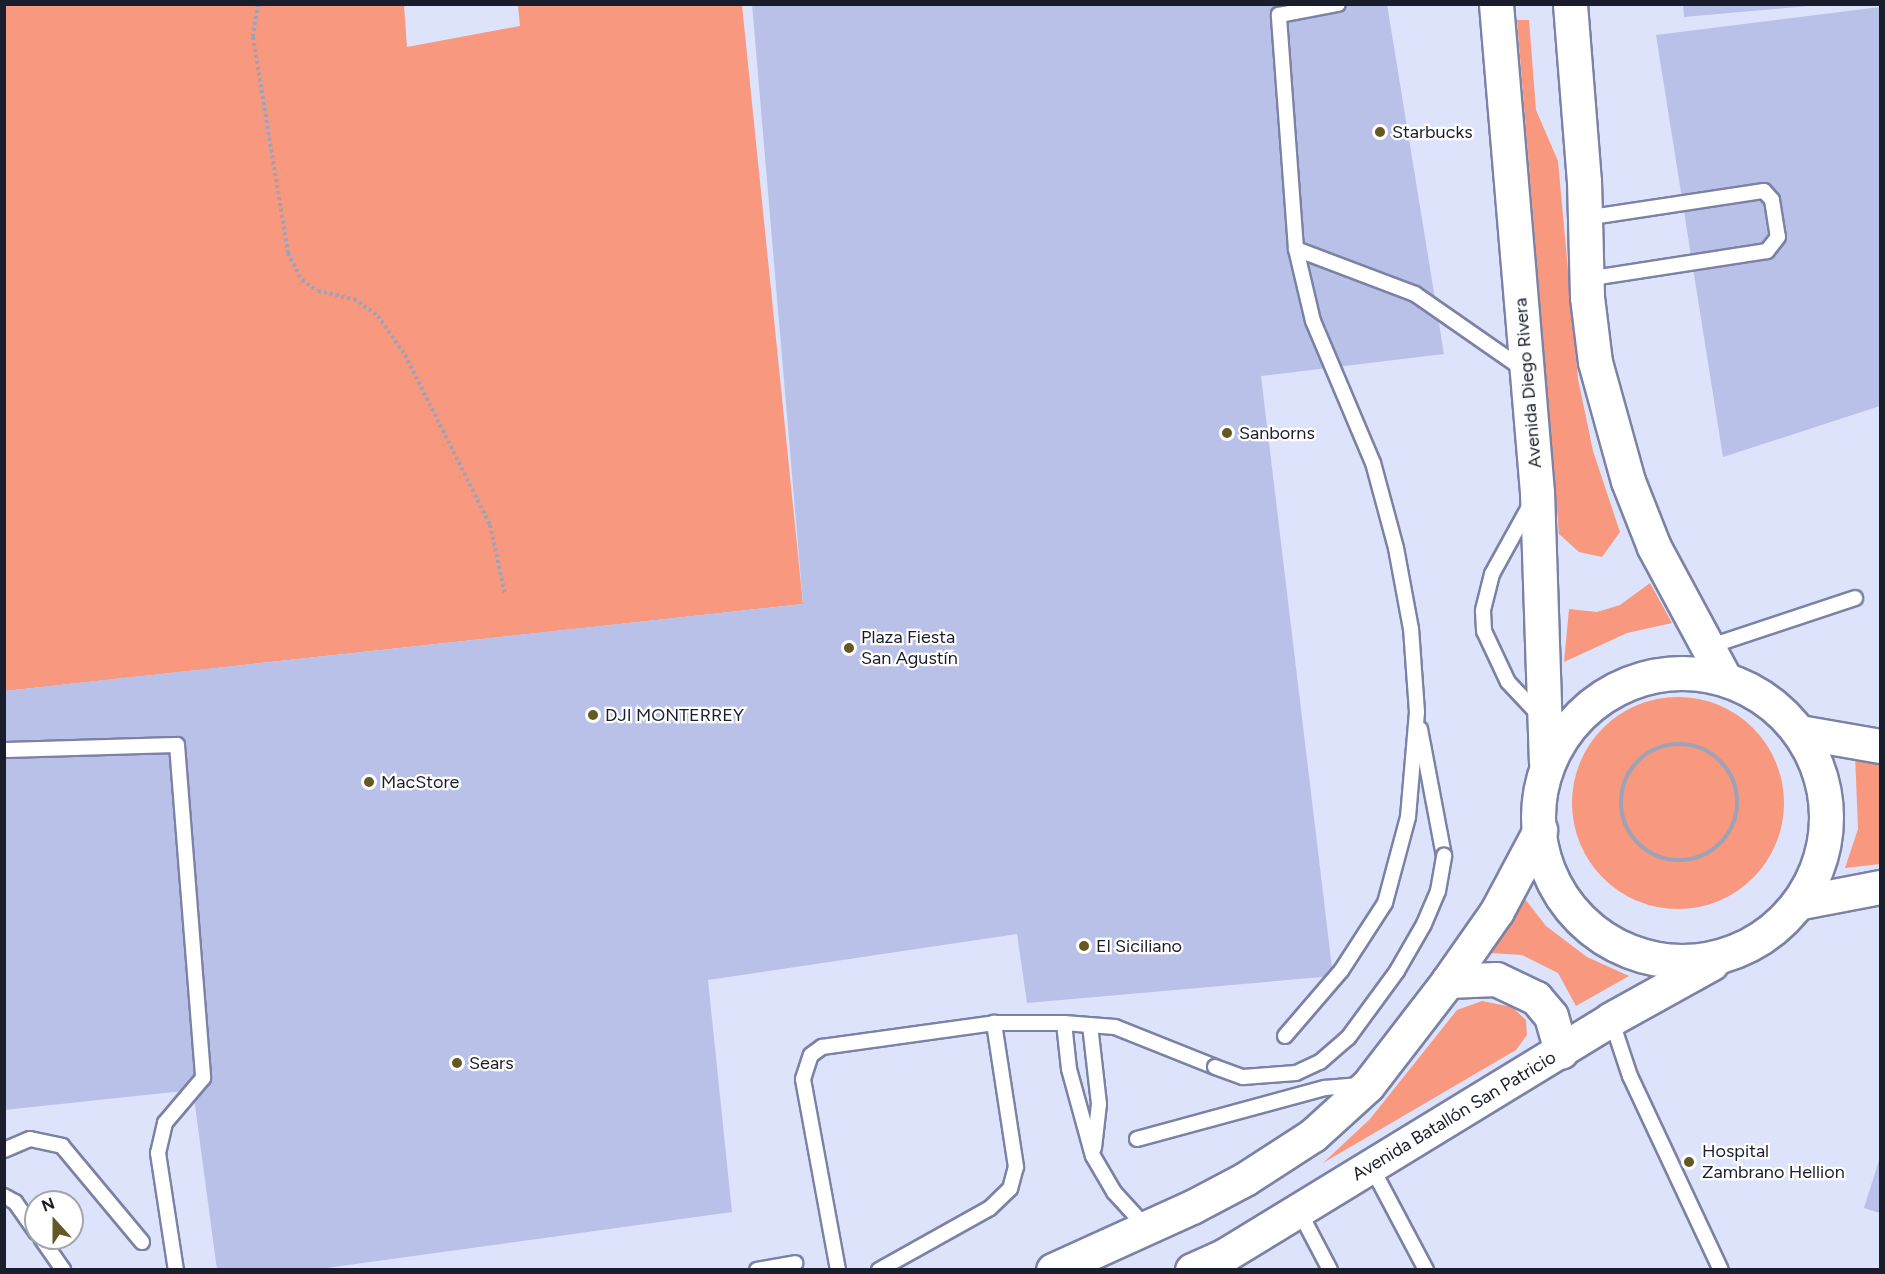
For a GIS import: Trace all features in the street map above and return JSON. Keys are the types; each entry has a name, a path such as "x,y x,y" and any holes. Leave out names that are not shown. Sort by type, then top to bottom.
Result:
{"street":[{"name":"Avenida Diego Rivera","path":"1496,4 1537,492 1546,762"},
{"path":"1570,4 1587,279 1595,362 1628,481 1654,547 1724,677"},
{"path":"1716,960 1651,961 1612,942 1576,915 1553,877 1540,830 1538,795 1546,762 1572,722 1593,702 1629,683 1668,674 1724,677 1755,690 1800,732 1825,813 1823,854 1802,902"},
{"path":"1800,732 1881,746"},
{"path":"1053,1269 1148,1229 1245,1179 1313,1135 1368,1085 1448,981 1497,911 1540,830"},
{"path":"1802,902 1881,887"},
{"name":"Avenida Batallón San Patricio","path":"1192,1269 1225,1255 1561,1052 1611,1019 1716,960 1764,939 1802,902"},
{"path":"1448,981 1496,979 1536,998 1551,1016 1561,1052"}],"lane":[{"path":"838,1269 807,1113 803,1078 811,1055 840,1042 994,1023 1064,1023 1115,1027 1244,1077 1296,1073 1320,1062 1348,1038 1392,979 1424,924 1438,891 1444,856 1417,712 1411,629 1396,548 1373,464 1313,321 1296,249 1279,15 1338,4"},
{"path":"1585,218 1764,191 1772,200 1778,237 1767,251 1587,279"},
{"path":"1296,249 1415,294 1527,373"},
{"path":"1537,492 1492,574 1484,621 1499,667 1545,722"},
{"path":"1708,647 1854,598"},
{"path":"1285,1036 1341,971 1385,903 1408,817 1417,712"},
{"path":"4,750 177,745 203,1078 165,1123 158,1153 176,1269"},
{"path":"1611,1019 1630,1076 1721,1269"},
{"path":"879,1269 990,1208 1010,1189 1016,1167 994,1023"},
{"path":"1064,1023 1069,1069 1093,1156 1114,1192 1148,1229"},
{"path":"1090,1025 1099,1104 1093,1156"},
{"path":"1137,1139 1325,1088 1368,1085"},
{"path":"4,1150 30,1139 62,1146 142,1242"},
{"path":"1371,1166 1426,1269"},
{"path":"4,1196 15,1202 24,1215"},
{"path":"1298,1209 1330,1269"},
{"path":"50,1250 63,1269"},
{"path":"757,1269 795,1263"}],"path":[{"path":"258,4 253,37 288,253 302,280 318,291 354,299 378,316 405,355 490,525 505,594"},
{"path":"1685,744 1716,754 1736,785 1736,818 1731,830 1718,846 1704,855 1683,860 1658,857 1645,850 1624,825 1622,788 1638,761 1655,749 1685,744"}],"shaded area":[{"path":"4,5 404,5 407,47 520,26 518,5 742,5 803,604 5,691"},
{"path":"1517,20 1529,20 1536,110 1558,161 1578,379 1593,451 1620,532 1602,557 1579,552 1559,534"},
{"path":"1650,583 1672,623 1627,633 1564,662 1569,609 1597,612 1620,605"},
{"path":"1678,697 1699,699 1719,705 1737,715 1753,728 1766,744 1776,762 1782,782 1784,803 1782,824 1776,844 1766,862 1753,878 1737,891 1719,901 1699,907 1678,909 1657,907 1637,901 1619,891 1603,878 1590,862 1580,844 1574,824 1572,803 1574,782 1580,762 1590,744 1603,728 1619,715 1637,705 1657,699"},
{"path":"1855,754 1880,762 1880,864 1845,868 1858,829"},
{"path":"1518,890 1546,926 1587,957 1629,976 1576,1006 1558,973 1522,955 1490,953"},
{"path":"1482,1001 1512,1007 1526,1020 1527,1035 1516,1050 1323,1163 1370,1119 1457,1010"}],"building":[{"name":"Plaza Fiesta San Agustín","path":"752,4 1387,4 1444,354 1261,376 1333,976 1027,1003 1017,934 708,980 732,1212 312,1270 217,1270 193,1090 4,1110 4,691 803,604"},
{"path":"1683,4 1808,4 1808,6 1684,17"},
{"path":"1880,7 1880,406 1723,457 1656,35"},
{"path":"1880,1157 1880,1213 1864,1208"}],"place":[{"name":"Starbucks","path":"1380,132"},
{"name":"Sanborns","path":"1227,433"},
{"name":"Plaza Fiesta San Agustín","path":"849,648"},
{"name":"DJI MONTERREY","path":"593,715"},
{"name":"MacStore","path":"369,782"},
{"name":"El Siciliano","path":"1084,946"},
{"name":"Sears","path":"457,1063"},
{"name":"Hospital Zambrano Hellion","path":"1689,1162"}]}
